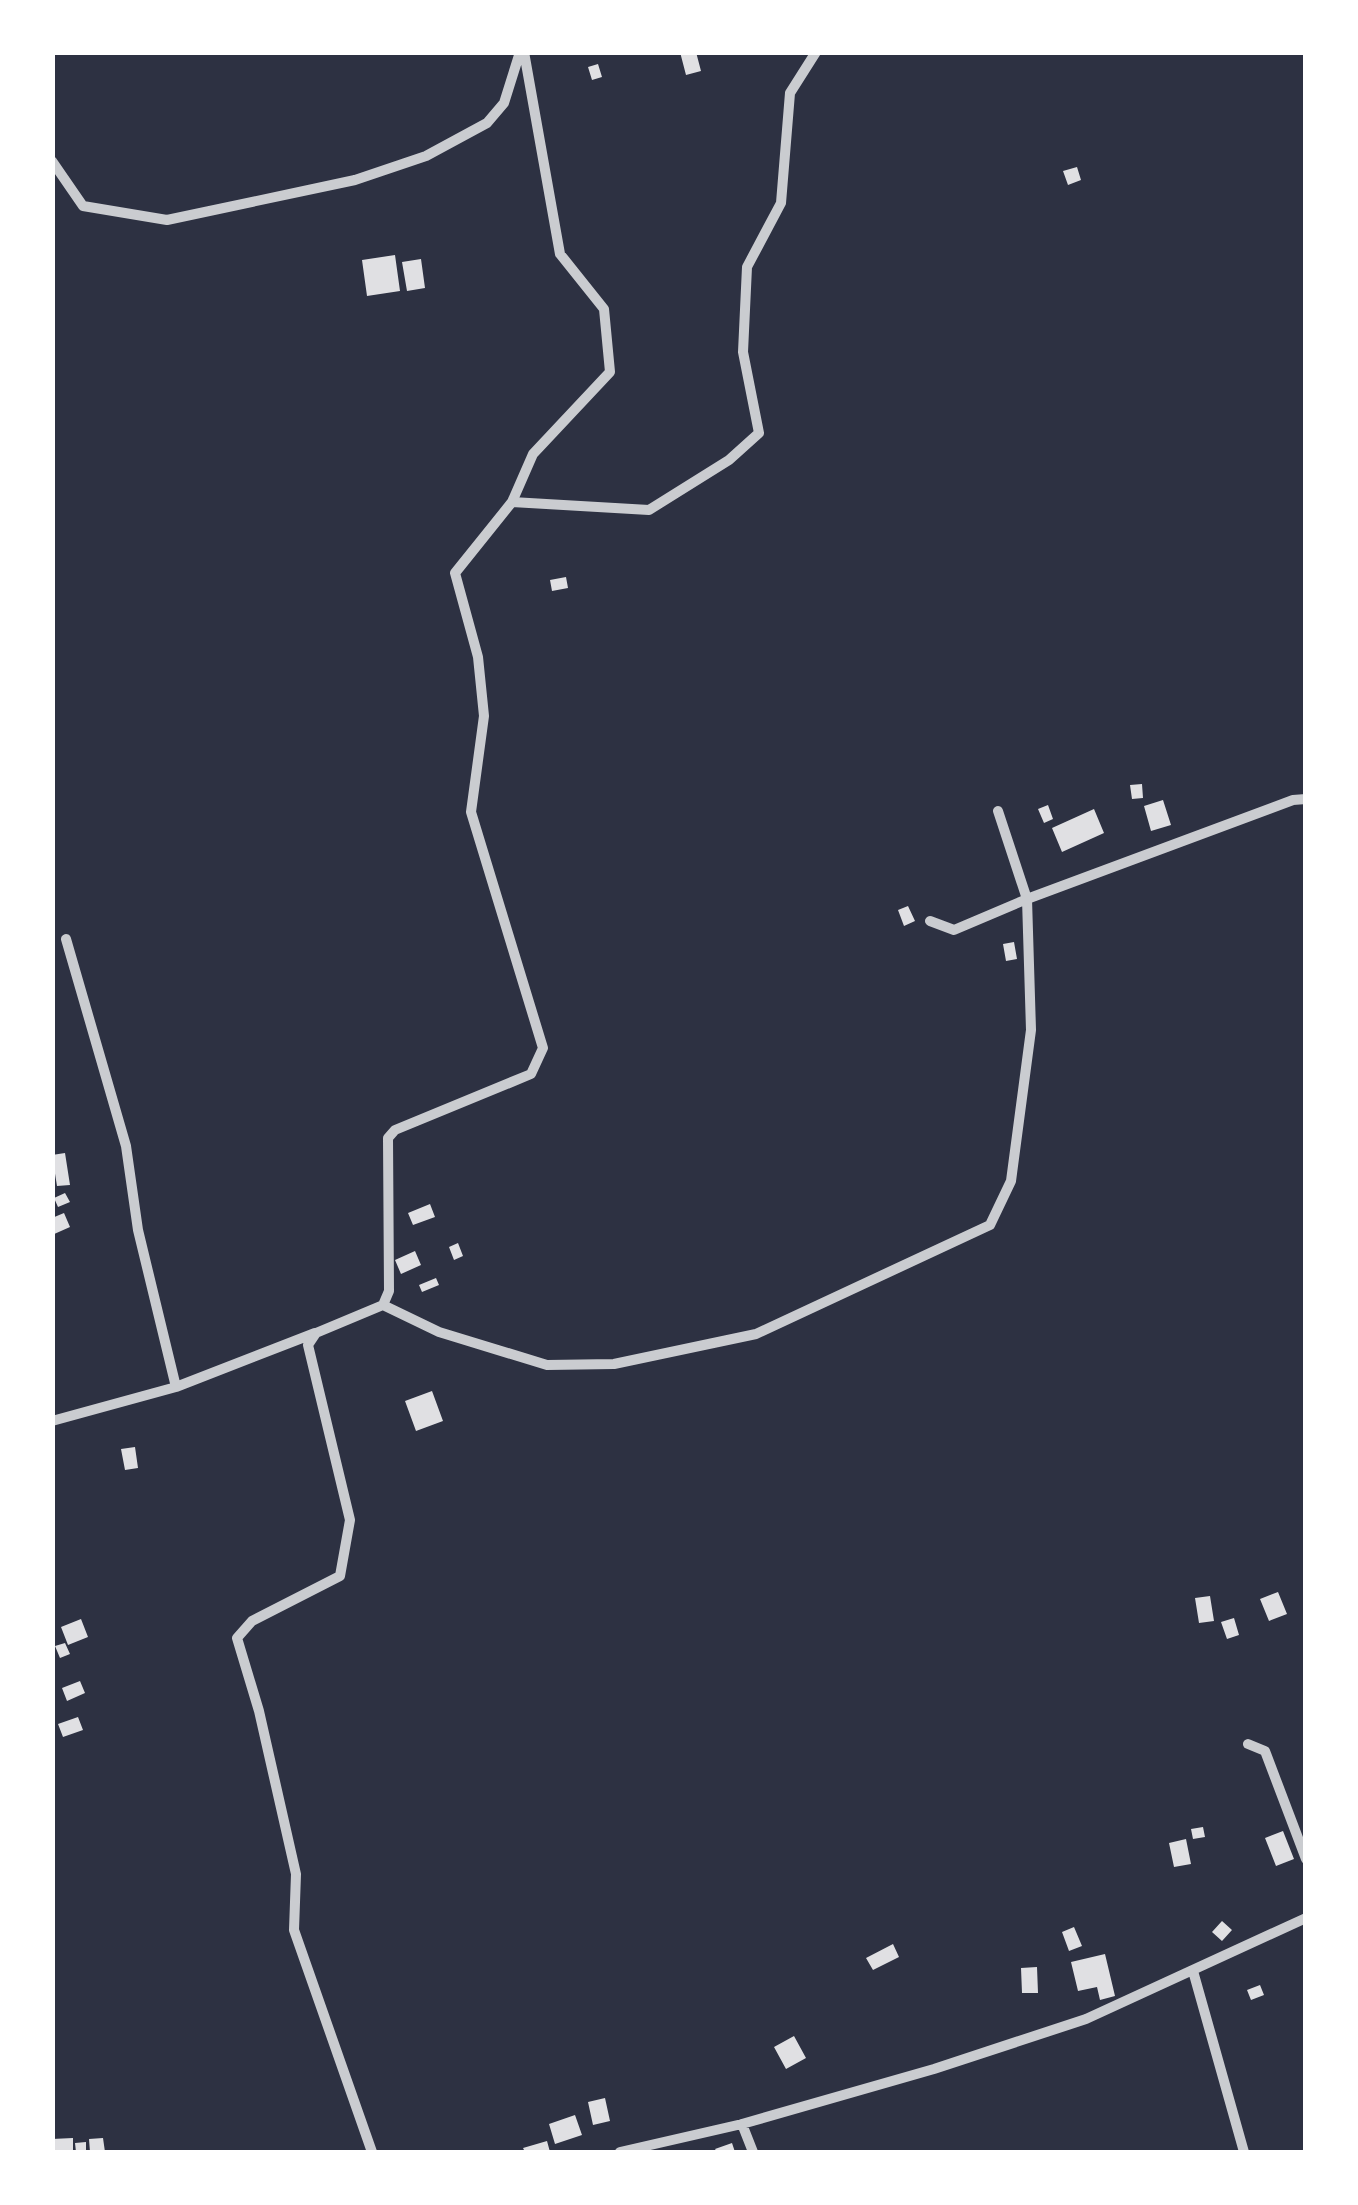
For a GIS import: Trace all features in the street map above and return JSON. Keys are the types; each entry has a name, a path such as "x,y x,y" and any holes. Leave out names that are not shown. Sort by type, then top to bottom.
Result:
{"street":[{"path":"52,161 84,206 167,220 354,180 426,156 486,123 504,103 522,52"},
{"path":"52,1421 176,1387 383,1304 388,1291 388,1138 395,1130 531,1074 543,1048 471,812 484,716 478,657 455,573 512,502 533,454 610,372 604,308 560,254 522,52"},
{"path":"512,502 649,510 729,460 758,433 744,352 747,267 781,203 790,92 816,52"},
{"path":"930,920 954,930 1293,800 1306,799"},
{"path":"383,1304 439,1332 547,1365 614,1364 756,1334 990,1226 1011,1181 1031,1030 1028,899 998,811"},
{"path":"66,939 126,1146 138,1230 176,1387"},
{"path":"316,1333 308,1345 350,1520 340,1576 252,1620 237,1638 259,1711 296,1874 294,1930 372,2152"},
{"path":"1248,1744 1265,1751 1306,1859"},
{"path":"620,2152 742,2124 934,2069 1086,2019 1306,1918"},
{"path":"1193,1970 1244,2152"},
{"path":"742,2124 753,2152"}],"building":[{"path":"680,52 696,52 701,71 686,75"},
{"path":"598,64 602,77 592,80 588,67"},
{"path":"1077,167 1081,180 1068,185 1063,171"},
{"path":"395,255 400,291 367,296 362,260"},
{"path":"421,259 425,288 407,291 402,262"},
{"path":"566,577 568,588 552,591 550,580"},
{"path":"1142,784 1143,798 1132,799 1130,785"},
{"path":"1163,800 1171,825 1151,831 1144,806"},
{"path":"1048,805 1053,819 1044,823 1038,809"},
{"path":"1094,809 1104,833 1062,852 1052,828"},
{"path":"908,906 915,921 904,926 898,910"},
{"path":"1014,942 1017,959 1006,961 1003,944"},
{"path":"65,1153 70,1185 57,1186 52,1155"},
{"path":"65,1193 70,1202 58,1207 54,1198"},
{"path":"430,1204 435,1217 413,1225 408,1213"},
{"path":"64,1213 70,1227 52,1235 52,1218"},
{"path":"458,1243 463,1256 454,1260 449,1247"},
{"path":"415,1251 421,1265 401,1274 395,1260"},
{"path":"436,1278 439,1285 422,1292 419,1285"},
{"path":"432,1391 443,1421 416,1431 405,1401"},
{"path":"135,1447 138,1468 125,1470 121,1449"},
{"path":"1278,1592 1287,1614 1269,1621 1260,1599"},
{"path":"1210,1596 1214,1621 1199,1623 1195,1598"},
{"path":"1234,1618 1239,1635 1227,1639 1221,1622"},
{"path":"81,1619 88,1637 68,1645 61,1627"},
{"path":"65,1643 70,1654 60,1658 55,1646"},
{"path":"80,1681 85,1693 67,1701 62,1688"},
{"path":"78,1717 83,1730 63,1737 58,1724"},
{"path":"1203,1827 1205,1837 1193,1839 1191,1829"},
{"path":"1283,1831 1294,1859 1276,1866 1265,1838"},
{"path":"1186,1839 1191,1864 1174,1867 1169,1843"},
{"path":"1222,1921 1232,1930 1222,1941 1212,1932"},
{"path":"1074,1927 1082,1946 1069,1951 1062,1932"},
{"path":"893,1944 899,1957 873,1970 866,1958"},
{"path":"1105,1954 1115,1996 1100,2000 1097,1987 1078,1991 1071,1962"},
{"path":"1037,1967 1038,1993 1022,1993 1021,1968"},
{"path":"1260,1985 1264,1995 1251,2000 1247,1990"},
{"path":"794,2036 806,2058 786,2069 774,2047"},
{"path":"605,2098 610,2121 593,2125 588,2102"},
{"path":"575,2115 582,2135 555,2144 549,2124"},
{"path":"73,2138 73,2152 52,2152 52,2139"},
{"path":"103,2138 105,2152 90,2152 89,2139"},
{"path":"547,2141 550,2152 525,2152 523,2148"},
{"path":"86,2142 86,2152 76,2152 75,2143"},
{"path":"732,2143 735,2152 715,2149"}]}
